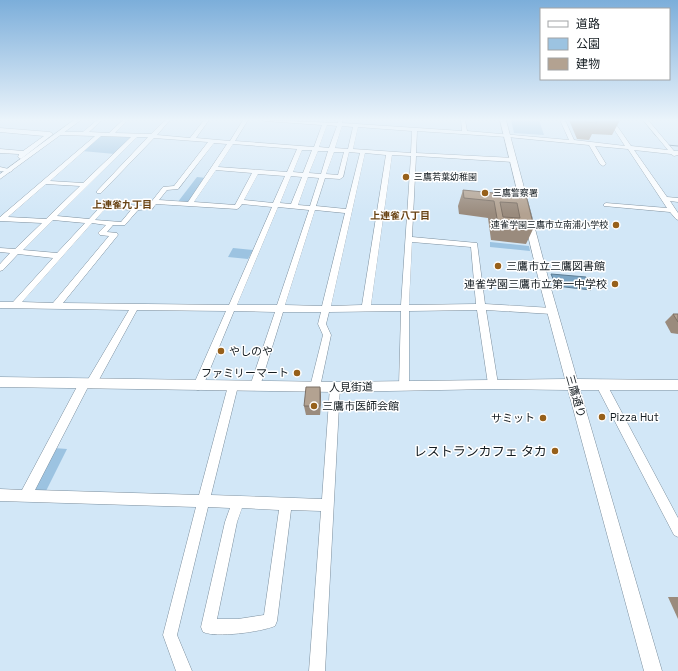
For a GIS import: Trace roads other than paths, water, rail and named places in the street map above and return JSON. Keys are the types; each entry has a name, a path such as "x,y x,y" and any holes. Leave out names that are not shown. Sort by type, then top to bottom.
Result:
{"main road":[{"path":"0,177 4,170 28,151"},
{"path":"4,170 32,151"},
{"name":"三鷹通り","path":"511,151 552,311 653,671"},
{"name":"人見街道","path":"0,382 315,387 493,384 678,384"}],"street":[{"path":"2,151 22,155 27,151"},
{"path":"1,219 80,151"},
{"path":"0,268 119,151"},
{"path":"99,192 138,151"},
{"path":"14,305 104,206 150,208 166,188 176,188 204,151"},
{"path":"190,204 225,151"},
{"path":"198,386 299,151"},
{"path":"294,206 315,151"},
{"path":"255,386 332,151"},
{"path":"214,168 340,177 348,151"},
{"path":"353,151 513,160"},
{"path":"404,386 405,307 414,151"},
{"path":"595,151 602,164"},
{"path":"632,151 678,218"},
{"path":"315,387 327,335 322,324 327,309 363,152"},
{"path":"675,152 678,158"},
{"path":"366,308 389,153"},
{"path":"154,202 237,207 256,172"},
{"path":"44,182 85,185"},
{"path":"665,199 678,200"},
{"path":"240,202 349,211"},
{"path":"606,205 673,210"},
{"path":"1,219 50,219 123,224 136,208"},
{"path":"56,305 114,235 102,233 111,223"},
{"path":"409,239 474,245 481,307 493,384"},
{"path":"0,250 59,256"},
{"path":"0,305 327,309 481,307 552,311"},
{"path":"25,496 88,384 135,306"},
{"path":"601,384 678,531"},
{"path":"184,671 170,635 233,386"},
{"path":"317,671 335,387"},
{"path":"0,495 328,505"},
{"path":"238,503 231,522 208,627 238,626 270,621 286,504"}],"place":[{"name":"三鷹若葉幼稚園","path":"406,177"},
{"name":"三鷹警察署","path":"485,193"},
{"name":"連雀学園三鷹市立南浦小学校","path":"616,225"},
{"name":"三鷹市立三鷹図書館","path":"498,266"},
{"name":"連雀学園三鷹市立第一中学校","path":"615,284"},
{"name":"やしのや","path":"221,351"},
{"name":"ファミリーマート","path":"297,373"},
{"name":"三鷹市医師会館","path":"314,406"},
{"name":"Pizza Hut","path":"602,417"},
{"name":"サミット","path":"543,418"},
{"name":"レストランカフェ タカ","path":"555,451"}],"district":[{"name":"上連雀九丁目","path":"122,204"},
{"name":"上連雀八丁目","path":"400,215"}]}
